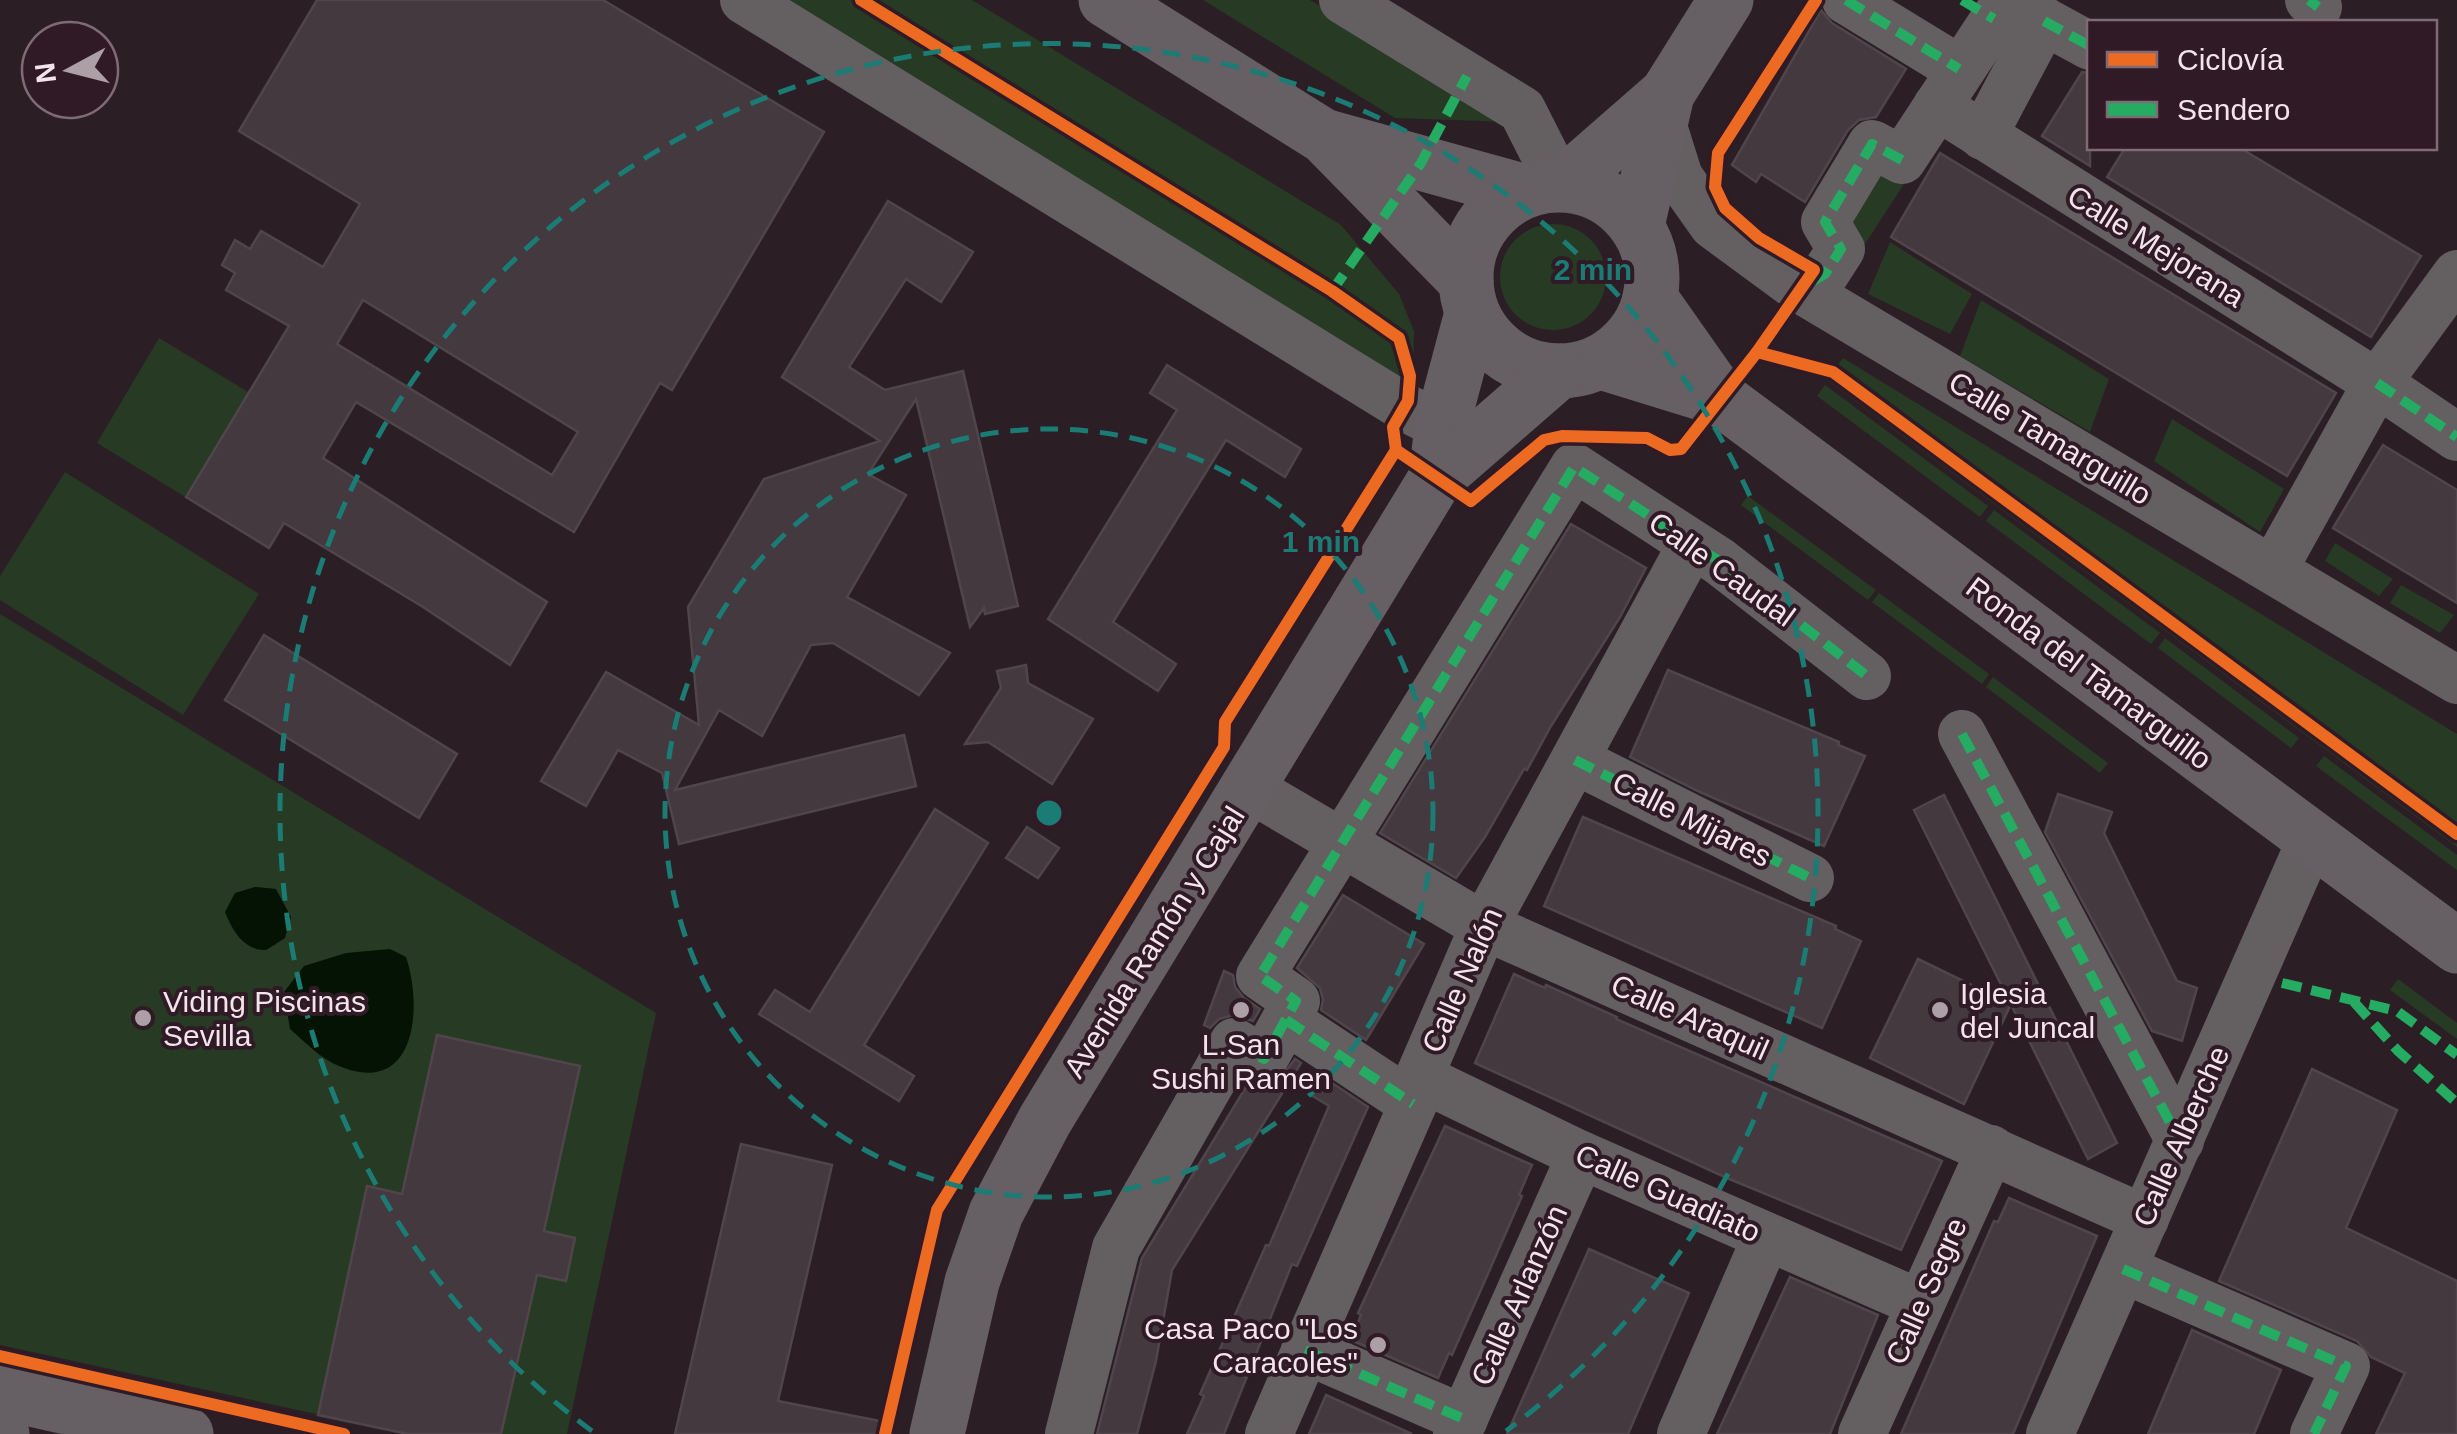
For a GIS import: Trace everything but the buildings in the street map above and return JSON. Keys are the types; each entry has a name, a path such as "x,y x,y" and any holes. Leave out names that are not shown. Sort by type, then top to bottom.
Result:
{"main road":[{"path":"1106,0 1326,136 1469,297 1493,343 1523,364 1580,366"},
{"path":"1638,227 1664,107 1726,0"},
{"path":"1439,452 1469,297 1471,244 1492,212 1548,186 1664,107"},
{"path":"1326,136 1606,196 1638,227 1650,261 1650,298 1640,324 1623,346 1580,366 1439,452"},
{"name":"Ronda del Tamarguillo","path":"1650,298 1721,399 2457,946"},
{"name":"Ronda del Tamarguillo","path":"1580,366 1721,399"},
{"name":"Avenida Ramón y Cajal","path":"937,1434 972,1282 996,1213 1045,1120 1249,788 1439,452"},
{"path":"0,1392 186,1434"}],"street":[{"path":"744,0 1392,400 1439,452"},
{"path":"1344,0 1522,110 1548,186"},
{"name":"Calle Mejorana","path":"1846,0 1948,88 1982,136 2457,438"},
{"path":"1800,289 1825,274 1840,249 1826,222 1872,144 1902,160 1948,88 2013,7"},
{"path":"2013,7 2087,44"},
{"path":"1982,136 2013,7"},
{"name":"Calle Tamarguillo","path":"1664,107 1678,177 1714,225 1800,289 2457,680"},
{"path":"1638,227 1714,225"},
{"path":"2273,570 2376,383 2457,274"},
{"name":"Calle Caudal","path":"1342,841 1574,467 1692,544 1867,676"},
{"name":"Calle Nalón","path":"1269,1434 1484,926 1692,544"},
{"path":"1962,734 2180,1140"},
{"name":"Calle Mijares","path":"1575,760 1810,878"},
{"name":"Calle Araquil","path":"1249,788 1484,926 2144,1219"},
{"path":"1069,1434 1116,1248 1234,1042 1264,1059 1286,1020 1296,1001 1260,976 1342,841"},
{"name":"Calle Alberche","path":"2084,1434 2137,1275 2144,1219 2324,848"},
{"name":"Calle Alberche","path":"2050,1434 2137,1275 2324,848"},
{"name":"Calle Guadiato","path":"1286,1020 1416,1090 1580,1155 1920,1303"},
{"name":"Calle Segre","path":"1862,1434 1991,1149"},
{"name":"Calle Arlanzón","path":"1461,1426 1580,1155"},
{"path":"1681,1434 1766,1238"},
{"path":"2137,1275 2346,1366 2314,1434"},
{"path":"1305,1350 1461,1426"}],"green space":[{"path":"779,0 972,0 1341,225 1399,294 1414,331 1413,393"},
{"path":"1203,0 1310,0 1511,122 1395,118"},
{"path":"1869,159 1904,184 1863,247 1832,225"},
{"path":"1553,224 1573,228 1591,239 1602,257 1606,277 1602,297 1591,315 1573,326 1553,330 1533,326 1515,315 1504,297 1500,277 1504,257 1515,239 1533,228"},
{"path":"1890,242 1972,294 1950,334 1868,294"},
{"path":"1981,300 2109,379 2090,432 1960,356"},
{"path":"159,338 332,443 269,548 97,443"},
{"path":"1843,358 2457,734 2457,847 1827,380"},
{"path":"1825,385 1988,506 1980,517 1817,396"},
{"path":"2172,419 2284,489 2260,532 2154,461"},
{"path":"65,472 259,594 183,715 0,600 0,576"},
{"path":"1748,496 1876,590 1868,600 1741,505"},
{"path":"1994,510 2160,633 2151,644 1986,521"},
{"path":"2335,543 2393,579 2379,596 2325,561"},
{"path":"2401,585 2454,615 2440,633 2390,603"},
{"path":"1879,593 1989,674 1982,684 1872,602"},
{"name":"Viding Piscinas Sevilla","path":"0,614 656,1013 567,1434 408,1434 0,1345","holes":["275,889 276,945 257,950 245,890"]},
{"path":"2165,638 2299,738 2291,748 2158,648"},
{"path":"1993,677 2108,763 2100,773 1986,687"},
{"path":"2324,756 2457,855 2457,870 2316,766"},
{"path":"2398,979 2457,1023 2457,1039 2390,990"}],"shaded area":[{"path":"255,887 276,889 291,917 285,938 266,950 251,947 240,939 225,912 235,893"},
{"path":"390,949 406,957 414,1000 408,1043 399,1059 384,1070 365,1073 339,1066 290,1029 284,992 304,966 346,953"}],"marked path":[{"path":"1846,0 1959,69"},
{"path":"1962,0 1994,19"},
{"path":"2309,0 2318,7"},
{"path":"2044,21 2087,44"},
{"path":"1332,291 1421,163 1467,76"},
{"path":"1813,281 1825,274 1841,249 1825,222 1872,144 1902,160"},
{"path":"2377,383 2457,437"},
{"path":"1234,1042 1264,1059 1296,1001 1260,976 1574,467 1719,561 1867,676"},
{"path":"1962,734 2180,1141"},
{"path":"1575,760 1810,878"},
{"path":"2282,983 2397,1011 2457,1055"},
{"path":"2354,1002 2398,1051 2457,1103"},
{"path":"1286,1020 1413,1104"},
{"path":"2123,1269 2346,1366 2314,1434"},
{"path":"1305,1350 1464,1419"}],"cycle path":[{"path":"861,0 1332,291 1399,338 1410,376 1408,401 1393,427 1396,450 1471,501 1544,440 1562,436 1647,438 1670,450 1681,449 1757,352"},
{"path":"1816,0 1718,153 1715,187 1725,208 1759,238 1814,270 1757,352 1833,372 2457,834"},
{"path":"885,1434 937,1210 1224,747 1225,722 1396,450"},
{"path":"0,1356 344,1434"}],"place":[{"name":"L.San Sushi Ramen","path":"1241,1010"},
{"name":"Iglesia del Juncal","path":"1940,1010"},
{"name":"Viding Piscinas Sevilla","path":"143,1018"},
{"name":"Casa Paco \"Los Caracoles\"","path":"1378,1345"}]}
